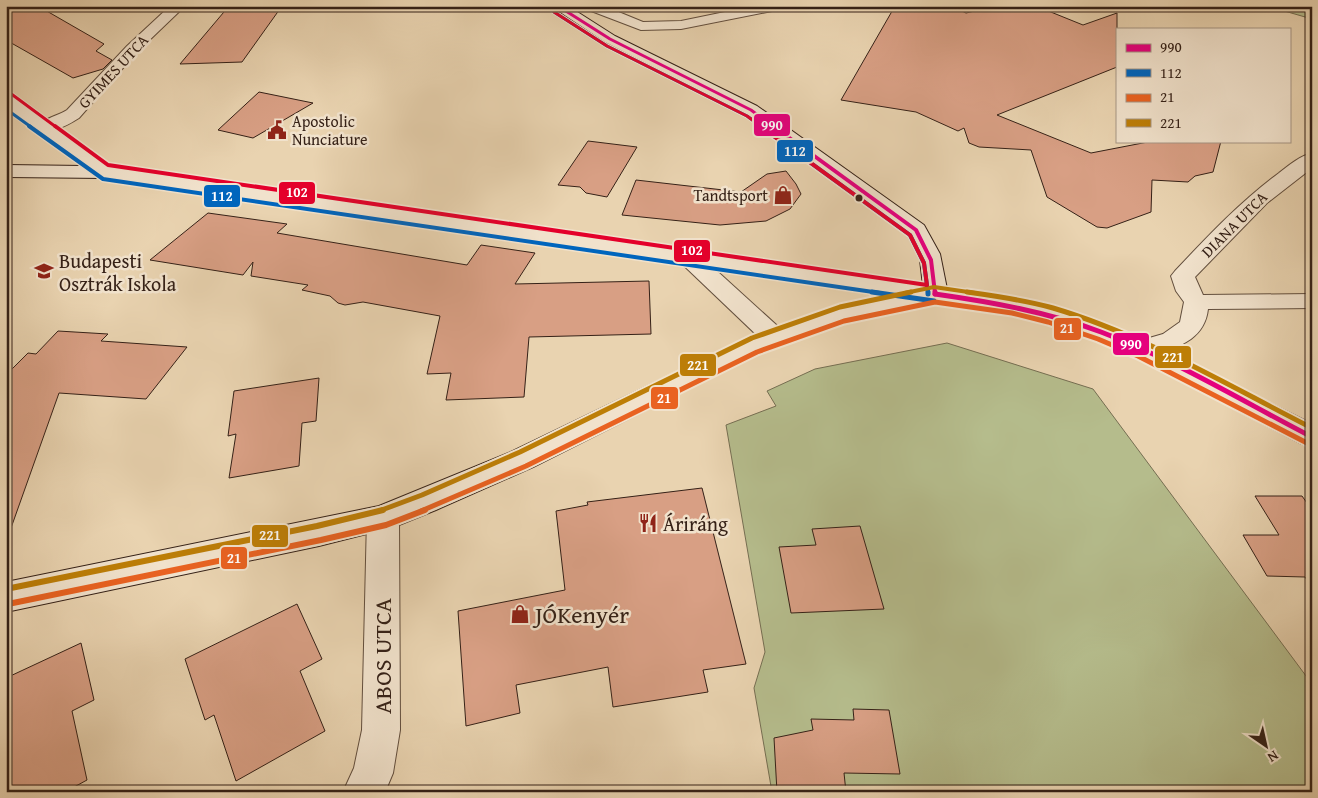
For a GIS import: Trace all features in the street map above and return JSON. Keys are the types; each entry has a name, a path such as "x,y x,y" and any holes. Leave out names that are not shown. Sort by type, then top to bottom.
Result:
{"street":[{"name":"GYIMES UTCA","path":"44,127 62,121 73,114 132,49 178,6"},
{"path":"558,6 610,39 751,110 916,230 930,252 933,262 935,294"},
{"path":"591,6 625,21 642,26 651,26 680,25 777,6"},
{"path":"6,99 105,172"},
{"name":"DIANA UTCA","path":"1196,302 1188,291 1184,276 1244,211 1290,173 1312,159"},
{"path":"6,171 105,172 687,256 1014,306 1101,332 1141,349 1312,437"},
{"path":"687,256 774,337"},
{"path":"6,598 319,533 382,518 425,502 523,459 774,337 842,314 935,294"},
{"path":"1141,349 1170,341 1188,331 1196,316 1196,302 1312,301"},
{"name":"ABOS UTCA","path":"363,792 373,773 381,730 382,518"}],"green space":[{"path":"1267,6 1312,6 1312,19"},
{"path":"947,343 1093,389 1312,684 1312,792 772,792 754,688 765,652 726,425 776,406 767,391 815,369"}],"building":[{"path":"6,6 38,6 104,44 96,51 112,60 103,69 73,78 6,40"},
{"path":"229,6 282,6 242,62 180,64"},
{"path":"895,6 952,6 966,13 996,6 1036,6 1083,25 1117,13 1116,67 997,115 1091,153 1148,142 1221,142 1213,172 1195,176 1188,182 1152,180 1151,212 1107,228 1097,227 1047,197 1031,150 979,147 969,143 964,128 958,131 916,112 841,100"},
{"path":"259,92 313,103 253,138 218,130"},
{"path":"588,141 637,147 607,197 586,193 580,187 558,185"},
{"path":"786,171 801,194 790,209 766,221 720,225 622,215 636,180 741,192 767,174"},
{"path":"208,213 287,224 277,233 467,265 481,245 535,253 515,284 649,281 651,334 529,337 524,397 446,400 451,373 427,374 440,316 363,302 345,305 338,303 330,296 302,290 308,285 251,276 253,262 243,275 150,260"},
{"path":"58,331 108,334 101,341 187,347 146,399 59,393 11,528 6,527 6,375 28,353 36,354"},
{"path":"319,378 316,421 302,423 299,466 229,478 236,434 228,436 234,391"},
{"path":"702,488 746,664 703,670 708,692 613,707 608,667 516,685 520,713 466,726 458,611 565,590 556,511 588,505 587,502"},
{"path":"1255,496 1302,496 1312,510 1312,587 1305,577 1267,576 1243,535 1279,535"},
{"path":"860,526 884,609 791,613 779,547 816,545 812,529"},
{"path":"297,604 322,659 300,671 325,731 236,781 214,715 205,720 185,659"},
{"path":"81,643 94,700 72,711 87,780 65,792 6,792 6,678"},
{"path":"853,709 889,710 900,774 844,773 846,792 777,792 774,738 813,730 811,719 854,720"}],"transit line":[{"name":"990","path":"558,6 610,39 751,110 916,230 931,260 935,294"},
{"name":"112","path":"554,12 607,46 747,116 910,235 924,263 928,294"},
{"name":"102","path":"10,93 108,165 927,285 924,263 910,235 747,116 607,46 554,12"},
{"name":"112","path":"6,109 103,179 934,301"},
{"name":"221","path":"6,589 317,526 381,511 520,452 752,338 840,307 934,287 1015,299 1052,308 1103,325 1144,342 1312,428"},
{"name":"990","path":"935,294 1019,308 1101,332 1155,355 1312,437"},
{"name":"21","path":"8,604 386,525 428,509 526,466 757,352 844,321 935,302 1012,313 1048,322 1098,339 1138,356 1309,444"}],"place":[{"name":"Apostolic Nunciature","path":"277,130"},
{"name":"Tandtsport","path":"783,195"},
{"name":"Budapesti Osztrák Iskola","path":"44,271"},
{"name":"Áriráng","path":"648,523"},
{"name":"JÓKenyér","path":"520,614"}]}
